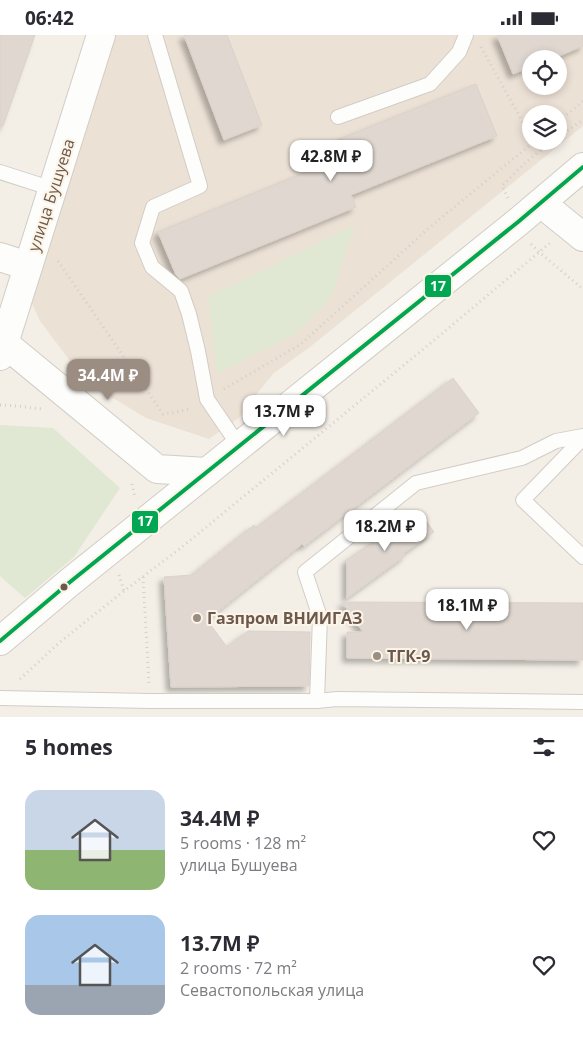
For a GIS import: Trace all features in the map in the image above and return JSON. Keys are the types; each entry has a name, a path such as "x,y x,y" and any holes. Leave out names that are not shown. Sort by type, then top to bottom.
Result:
{"main road":[{"name":"улица Бушуева","path":"2,349 101,35"},
{"path":"0,641 239,446 518,223 583,167"},
{"path":"541,203 576,232"},
{"path":"0,257 28,266"},
{"path":"2,349 157,469 207,472"}],"lane":[{"path":"155,35 200,186 153,207 142,243 152,267 181,291 198,351 207,399 239,446"},
{"path":"338,117 430,83 459,52 466,35"},
{"path":"0,172 53,189"},
{"path":"583,437 524,500 583,557"},
{"path":"317,701 320,617 305,572 416,483 522,458 556,441 583,437"},
{"path":"0,698 150,701 317,701 337,699 583,702"}],"path":[{"path":"482,47 522,120"},
{"path":"567,114 583,101"},
{"path":"567,131 583,120"},
{"path":"57,261 163,414 193,409 301,344 430,227 523,150"},
{"path":"502,186 541,150"},
{"path":"0,698 60,642 182,547 425,348 576,232"},
{"path":"0,405 17,405 46,410"},
{"path":"131,478 135,501"},
{"path":"143,577 150,701"}],"shaded area":[{"path":"108,35 583,35 583,126 567,139 567,105 522,105 522,150 553,150 310,347 274,373 240,417 209,439 146,418 85,381 40,321 26,290"}],"green space":[{"path":"355,225 330,299 294,335 217,374 208,297"},
{"path":"0,425 53,428 120,488 74,557 25,598 0,576"}],"building":[{"path":"0,35 35,35 3,126 0,126"},
{"path":"184,35 227,35 262,125 224,140"},
{"path":"497,35 583,35 583,46 567,53 567,50 522,50 522,70 513,74"},
{"path":"476,84 497,136 351,195 356,207 180,279 176,275 158,232 348,155 342,138"},
{"path":"453,378 479,413 304,546 302,544 207,620 227,647 248,631 310,632 309,686 171,687 164,577 192,575 254,525 256,528"},
{"path":"419,511 434,532 347,598 347,560"},
{"path":"342,602 583,603 583,660 347,658 347,632 363,632"}],"transit line":[{"name":"17","path":"0,641 70,582 518,222 583,167"}],"place":[{"name":"Газпром ВНИИГАЗ","path":"197,618"},
{"name":"ТГК-9","path":"377,656"}]}
